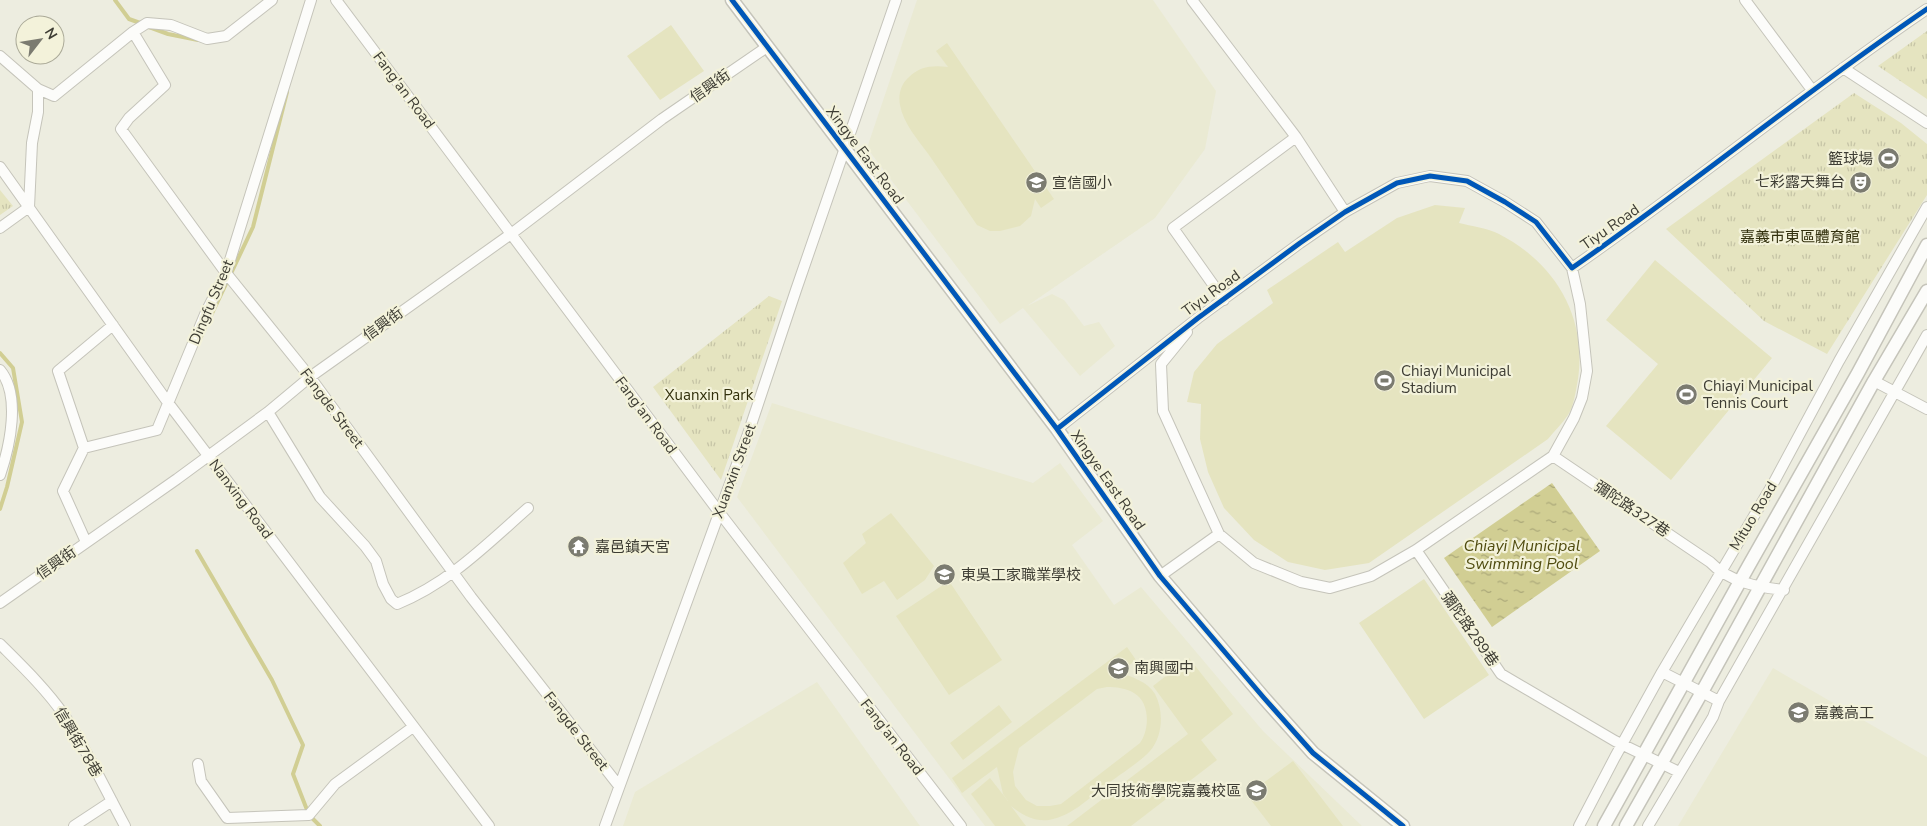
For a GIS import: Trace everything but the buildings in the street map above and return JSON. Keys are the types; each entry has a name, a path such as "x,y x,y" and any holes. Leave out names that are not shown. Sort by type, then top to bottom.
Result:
{"street":[{"path":"0,56 38,89 54,96 132,32 147,23 170,25 207,39 226,36 272,0"},
{"name":"Dingfu Street","path":"84,448 157,430 206,312 226,273 311,0"},
{"name":"Fang'an Road","path":"336,0 718,512 961,826"},
{"name":"Xingye East Road","path":"732,0 1057,429 1160,576 1264,698 1314,752 1403,826"},
{"name":"Xuanxin Street","path":"605,826 748,434 896,0"},
{"path":"1192,0 1296,137 1345,212"},
{"path":"1745,0 1812,90"},
{"name":"Tiyu Road","path":"1572,268 1646,217 1812,90 1927,9"},
{"name":"Fangde Street","path":"132,32 165,85 129,118 121,129 226,273 310,377 454,574 619,786"},
{"name":"信興街","path":"0,603 208,456 268,412 310,377 510,234 662,119 767,46"},
{"path":"1843,68 1927,123"},
{"path":"0,228 30,207 32,143 38,112 38,89"},
{"path":"1224,300 1173,228 1296,137"},
{"name":"Nanxing Road","path":"0,168 30,207 169,404 489,826"},
{"name":"Tiyu Road","path":"1057,429 1198,318 1300,242 1345,212 1397,183 1430,176 1467,181 1536,222 1572,268 1580,304 1587,371 1582,398 1574,418 1553,456 1416,550 1370,576 1330,588 1301,582 1254,563 1219,534 1163,411 1161,364 1198,318"},
{"name":"Mituo Road","path":"1579,826 1618,742 1662,672 1719,572 1774,482 1839,362 1927,207"},
{"name":"Mituo Road","path":"1604,826 1858,373 1927,245"},
{"path":"1626,826 1874,381 1927,291"},
{"path":"86,542 63,491 84,448 58,370 113,325"},
{"path":"1648,826 1713,717 1719,701 1784,590 1927,335"},
{"path":"0,370 7,378 13,414 7,456 0,474"},
{"path":"1874,381 1927,409"},
{"path":"268,412 320,497 365,546 376,561 383,584 391,599 397,604 416,597 454,574 528,508"},
{"name":"彌陀路327巷","path":"1553,456 1710,562 1719,572"},
{"path":"1160,576 1219,534"},
{"name":"彌陀路289巷","path":"1416,550 1501,674 1618,742 1679,772"},
{"path":"1719,572 1760,587 1784,590"},
{"name":"信興街78巷","path":"0,644 22,666 63,714 91,760 124,826"},
{"path":"1662,672 1719,701"},
{"path":"198,764 201,781 227,818 309,815 335,784 413,727"},
{"path":"74,826 112,801"}],"shaded area":[{"name":"宣信國小","path":"917,0 1153,0 1216,91 1205,149 1155,218 1027,306 1052,294 1064,300 1084,326 1099,322 1115,346 1080,376 1023,308 1000,324 867,148"},
{"path":"772,403 1033,483 1060,463 1103,521 1072,545 1114,605 1141,587 1263,731 1362,826 985,826 737,497"},
{"name":"嘉義高工","path":"1773,668 1927,757 1927,826 1678,826"},
{"path":"817,682 920,826 623,826 635,792"}],"green space":[{"path":"671,25 704,71 660,100 627,56"},
{"path":"1927,31 1927,99 1878,66"},
{"path":"947,43 1054,199 1041,208 1035,199 1031,216 1020,226 1000,231 990,231 977,225 911,131 904,118 899,97 904,83 913,73 922,68 932,66 948,67 936,51"},
{"name":"嘉義市東區體育館","path":"1854,93 1901,123 1927,144 1927,195 1827,354 1764,321 1666,229"},
{"path":"0,190 13,206 0,215"},
{"name":"Chiayi Municipal Stadium","path":"1435,205 1465,208 1459,223 1499,234 1519,246 1551,276 1563,294 1572,313 1577,334 1579,356 1578,379 1572,407 1566,418 1548,439 1369,563 1325,570 1288,562 1254,540 1224,508 1208,472 1200,439 1201,404 1187,402 1194,372 1217,344 1273,303 1267,290 1338,242 1345,252 1397,218"},
{"name":"Chiayi Municipal Tennis Court","path":"1655,260 1772,358 1671,480 1606,426 1658,364 1606,320"},
{"name":"Xuanxin Park","path":"769,296 782,301 721,480 653,387"},
{"path":"891,513 934,566 925,580 897,600 884,581 862,594 843,563 866,543 862,534"},
{"path":"1424,579 1489,675 1424,719 1359,623"},
{"path":"949,581 1002,660 949,695 896,616"},
{"path":"1127,647 1136,660 1119,673 1144,683 1152,690 1158,701 1161,716 1160,731 1150,751 1078,807 1057,818 1049,820 1033,819 1011,806 1026,826 995,826 971,794 990,778 1008,801 1003,794 997,767 962,793 952,778","holes":["1107,687 1131,691 1143,703 1146,709 1147,723 1146,731 1140,743 1061,804 1037,806 1026,800 1015,786 1013,772 1019,748 1097,689"]},
{"path":"1189,658 1233,714 1201,740 1217,760 1131,826 1067,826 1188,734 1153,686"},
{"path":"999,705 1012,722 963,760 950,743"},
{"path":"1293,761 1343,826 1271,826 1247,795"}],"water":[{"name":"Chiayi Municipal Swimming Pool","path":"1552,483 1600,551 1492,627 1444,558"}],"waterway":[{"path":"115,0 129,19 143,24"},
{"path":"149,27 168,34 198,40"},
{"path":"198,343 253,227 287,92"},
{"path":"0,353 13,368 22,422 0,509"},
{"path":"197,551 272,680 303,745 293,774 309,815 320,826"}],"cycle path":[{"path":"732,0 1057,429 1160,576 1313,753 1403,826"},
{"path":"1057,429 1198,318 1300,243 1345,212 1397,183 1430,176 1467,181 1536,222 1572,268 1662,204 1838,72 1927,9"}],"place":[{"name":"籃球場","path":"1889,159"},
{"name":"七彩露天舞台","path":"1861,182"},
{"name":"宣信國小","path":"1036,183"},
{"name":"Chiayi Municipal Stadium","path":"1385,380"},
{"name":"Chiayi Municipal Tennis Court","path":"1687,395"},
{"name":"嘉邑鎮天宮","path":"579,547"},
{"name":"東吳工家職業學校","path":"945,575"},
{"name":"南興國中","path":"1118,668"},
{"name":"嘉義高工","path":"1798,713"},
{"name":"大同技術學院嘉義校區","path":"1257,791"}]}
